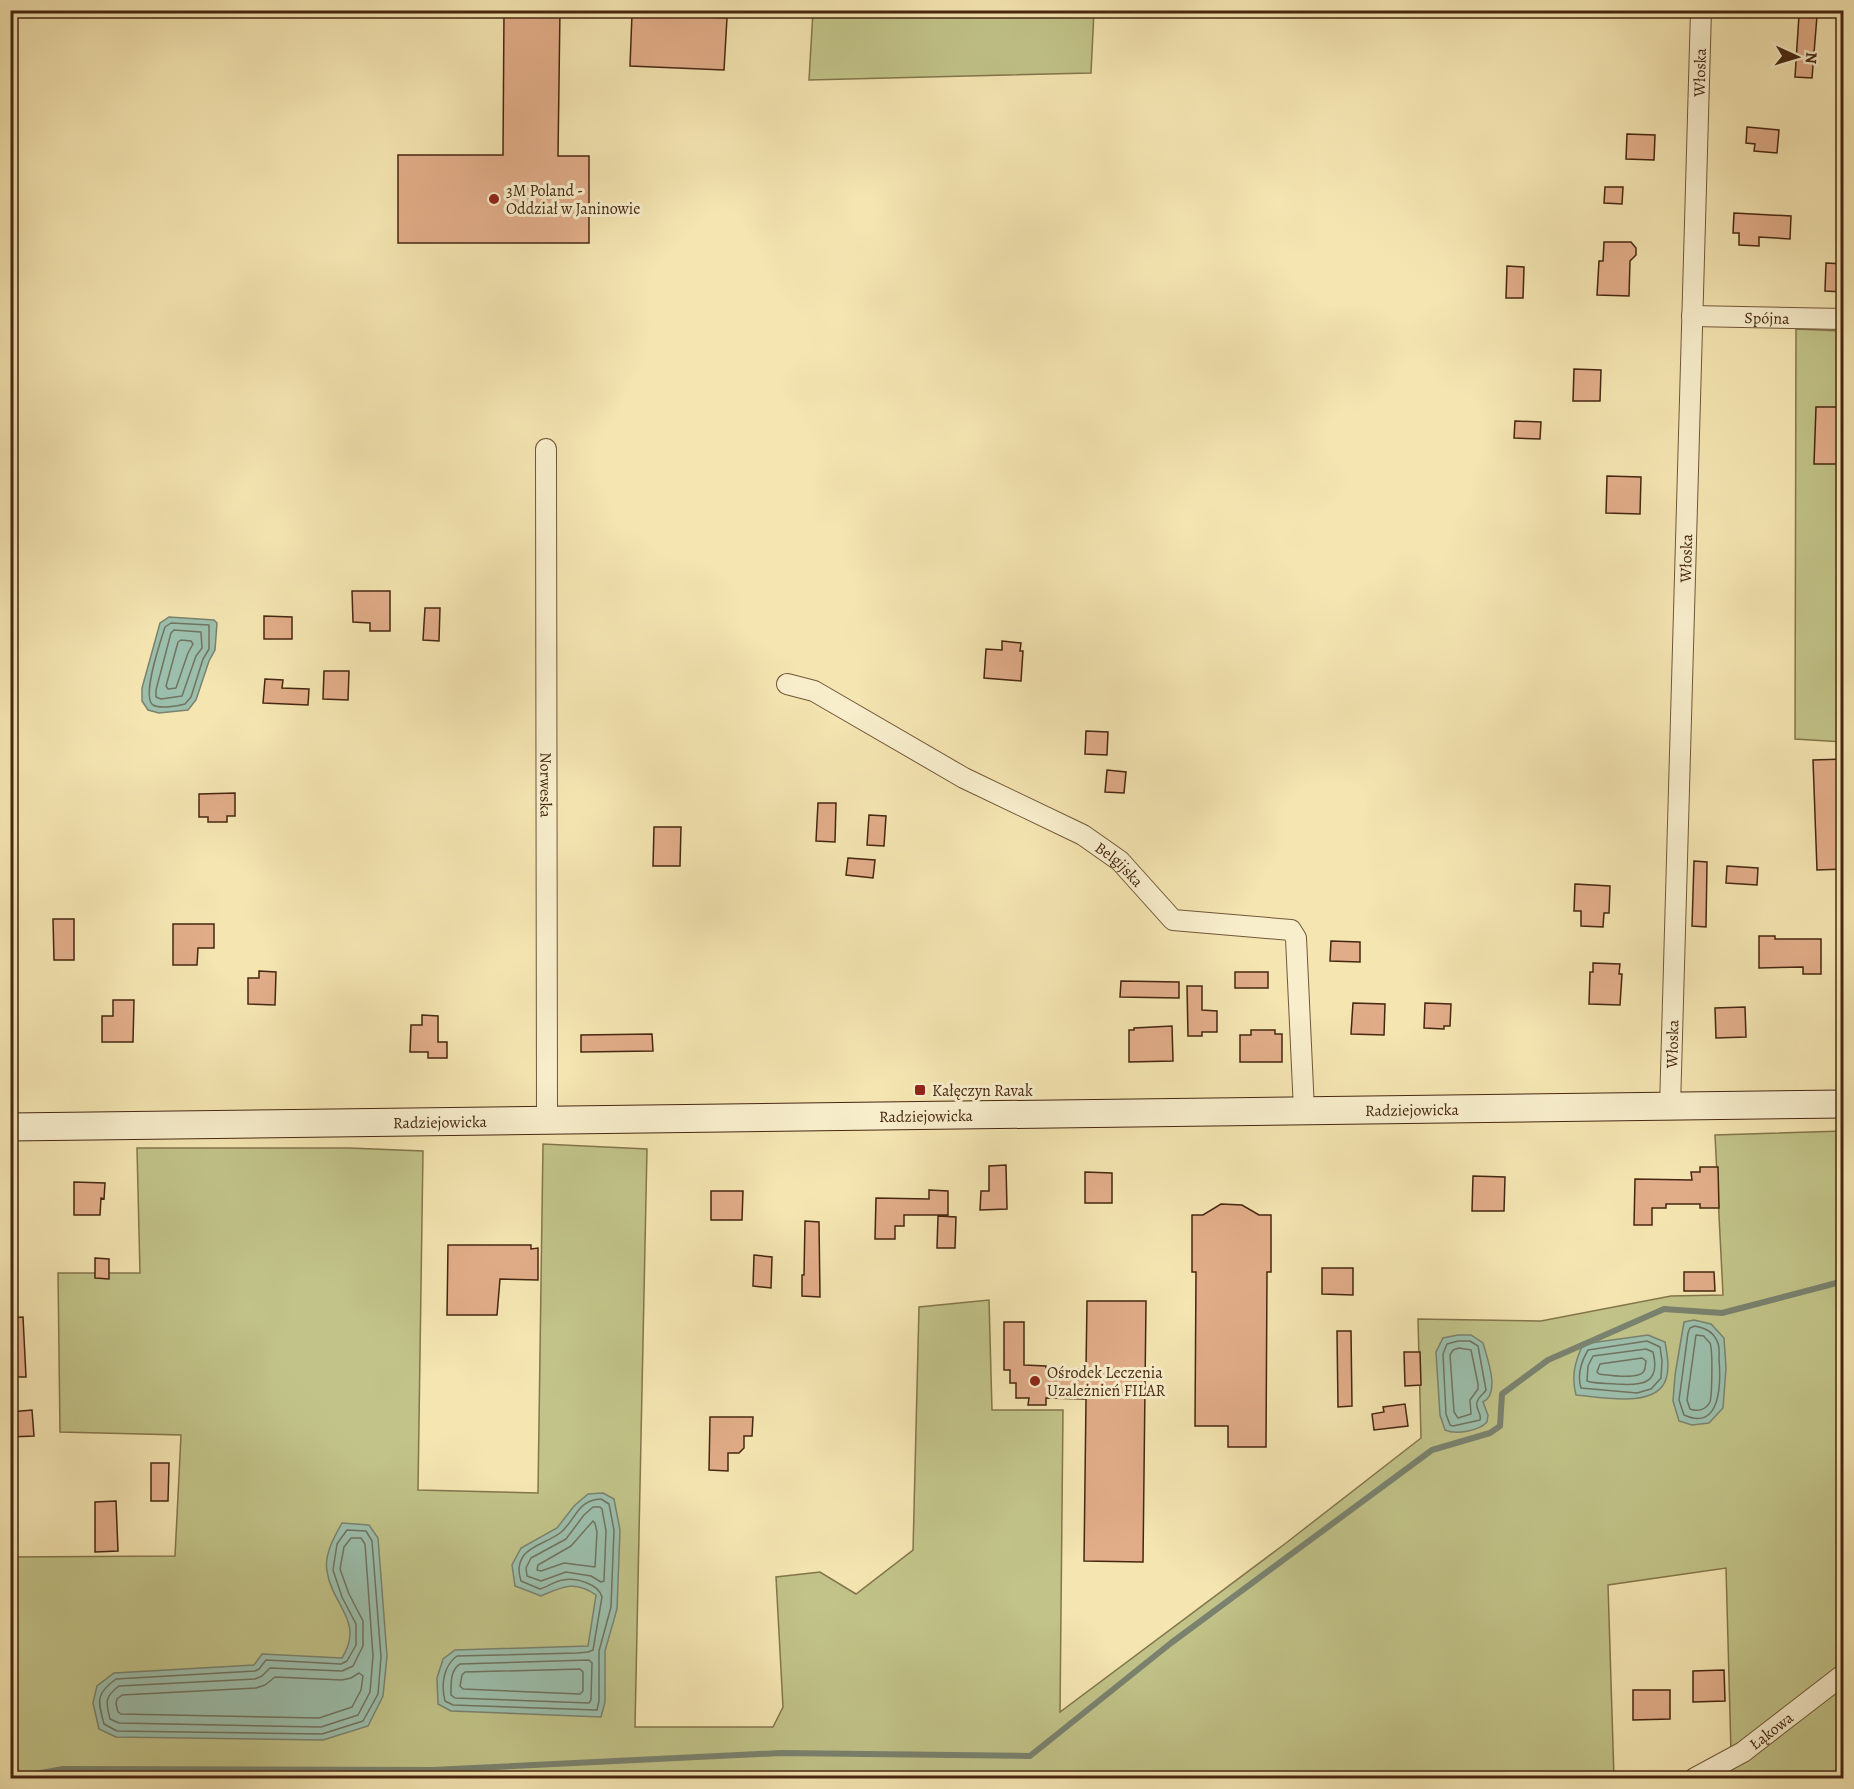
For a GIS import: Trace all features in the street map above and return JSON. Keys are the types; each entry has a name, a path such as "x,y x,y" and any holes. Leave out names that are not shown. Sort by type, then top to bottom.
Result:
{"main road":[{"name":"Radziejowicka","path":"10,1127 1844,1104"}],"street":[{"name":"Włoska","path":"1670,1107 1701,10"},
{"name":"Spójna","path":"1692,316 1844,319"},
{"name":"Norweska","path":"546,449 547,1120"},
{"name":"Belgijska","path":"787,684 814,691 964,778 1083,835 1120,861 1173,920 1291,930 1296,938 1304,1110"},
{"name":"Łąkowa","path":"1695,1779 1743,1752 1844,1674"}],"green space":[{"path":"813,11 1094,11 1091,73 809,80"},
{"path":"1796,329 1843,331 1843,742 1795,739"},
{"path":"1843,1131 1843,1665 1731,1752 1726,1568 1608,1585 1614,1778 11,1778 10,1557 175,1556 181,1435 60,1432 58,1273 140,1273 137,1148 349,1148 423,1151 418,1490 538,1493 543,1144 647,1149 635,1727 773,1727 783,1707 776,1577 820,1572 856,1594 913,1550 919,1307 989,1300 992,1410 1063,1410 1060,1712 1286,1543 1421,1438 1418,1319 1541,1321 1671,1296 1723,1295 1715,1135"},
{"path":"1843,1686 1843,1778 1731,1778 1731,1767"}],"water":[{"path":"169,617 214,620 217,623 215,650 196,700 188,710 159,713 148,710 142,701 142,688 160,623"},
{"path":"1694,1320 1711,1324 1724,1338 1726,1368 1723,1408 1709,1423 1692,1425 1679,1421 1673,1401 1684,1322"},
{"path":"1471,1335 1483,1343 1492,1383 1491,1391 1483,1402 1488,1415 1487,1422 1473,1430 1455,1432 1445,1430 1440,1415 1436,1352 1443,1338"},
{"path":"1648,1335 1665,1342 1668,1370 1661,1388 1640,1398 1613,1399 1576,1395 1575,1369 1583,1344"},
{"path":"603,1493 614,1499 620,1530 617,1609 605,1651 605,1702 601,1717 451,1711 438,1704 437,1678 443,1659 455,1650 588,1646 596,1595 582,1588 568,1586 541,1596 515,1586 512,1565 521,1548 557,1528 574,1506 588,1494"},
{"path":"342,1523 369,1525 378,1538 387,1656 383,1696 368,1726 323,1740 116,1737 99,1729 93,1703 97,1686 114,1673 254,1665 262,1654 342,1658 348,1645 349,1623 330,1583 326,1565 330,1546"}],"building":[{"name":"3M Poland - Oddział w Janinowie","path":"504,10 560,10 558,156 589,156 589,243 398,243 398,155 503,155"},
{"path":"632,14 727,18 724,70 630,66"},
{"path":"1799,15 1817,16 1812,78 1795,77"},
{"path":"1747,127 1779,130 1777,153 1754,151 1755,144 1746,143"},
{"path":"1627,134 1655,135 1654,160 1626,159"},
{"path":"1605,187 1623,187 1622,204 1604,203"},
{"path":"1734,213 1791,216 1790,239 1759,237 1759,246 1739,245 1739,233 1733,233"},
{"path":"1604,242 1631,242 1636,248 1636,255 1630,261 1629,296 1597,295 1599,261 1603,261"},
{"path":"1826,263 1844,264 1844,292 1825,291"},
{"path":"1507,266 1524,267 1523,298 1506,298"},
{"path":"1574,369 1601,370 1600,401 1573,401"},
{"path":"1816,407 1839,407 1841,464 1814,464"},
{"path":"1515,421 1541,422 1540,439 1514,438"},
{"path":"1607,476 1641,477 1640,514 1606,513"},
{"path":"352,591 390,591 390,631 370,631 370,623 353,622"},
{"path":"425,608 440,608 439,641 423,640"},
{"path":"264,616 292,617 292,639 264,639"},
{"path":"1002,641 1021,643 1020,651 1023,651 1021,681 984,678 986,649 1002,650"},
{"path":"324,671 349,671 348,700 323,699"},
{"path":"265,679 283,680 282,688 309,689 308,705 263,703"},
{"path":"1086,731 1108,732 1107,755 1085,754"},
{"path":"1844,759 1844,869 1817,870 1813,760"},
{"path":"1107,770 1126,772 1124,793 1105,792"},
{"path":"235,793 235,816 227,816 227,822 208,822 208,817 199,817 199,794"},
{"path":"818,803 836,803 835,842 816,841"},
{"path":"869,815 886,816 884,846 867,845"},
{"path":"654,827 681,827 680,866 653,866"},
{"path":"848,858 875,860 873,878 846,875"},
{"path":"1694,861 1707,862 1706,927 1692,926"},
{"path":"1727,866 1758,868 1757,885 1726,883"},
{"path":"1575,884 1610,886 1609,913 1604,913 1603,927 1581,926 1581,911 1574,911"},
{"path":"53,919 74,919 74,960 54,960"},
{"path":"173,924 214,924 214,948 198,948 197,965 173,965"},
{"path":"1759,936 1775,936 1775,939 1821,939 1821,974 1803,974 1803,967 1759,968"},
{"path":"1331,941 1360,942 1360,962 1330,961"},
{"path":"1593,963 1620,964 1619,974 1622,974 1620,1005 1589,1004 1590,972 1593,972"},
{"path":"259,971 276,972 275,1005 248,1004 248,978 259,978"},
{"path":"1235,972 1268,972 1268,988 1235,988"},
{"path":"1121,981 1179,982 1179,998 1120,997"},
{"path":"1187,986 1202,986 1202,1010 1217,1011 1217,1032 1202,1032 1202,1036 1188,1036"},
{"path":"113,1000 134,1000 133,1042 102,1042 102,1016 113,1016"},
{"path":"1353,1003 1385,1004 1384,1035 1351,1034"},
{"path":"1425,1003 1451,1004 1450,1026 1444,1026 1444,1029 1424,1028"},
{"path":"1745,1007 1746,1037 1716,1038 1715,1008"},
{"path":"422,1015 438,1016 438,1042 447,1042 447,1058 428,1058 428,1052 410,1052 411,1025 422,1025"},
{"path":"1172,1026 1173,1061 1129,1062 1129,1030"},
{"path":"1251,1030 1275,1030 1275,1034 1282,1034 1282,1062 1240,1062 1240,1035 1251,1035"},
{"path":"652,1034 653,1051 581,1052 581,1035"},
{"path":"1006,1165 1007,1209 980,1210 981,1191 989,1191 989,1166"},
{"path":"1700,1167 1718,1167 1719,1208 1700,1208 1700,1204 1666,1204 1666,1208 1652,1208 1652,1225 1634,1225 1635,1179 1692,1180 1691,1172 1700,1172"},
{"path":"1085,1172 1112,1173 1112,1203 1085,1203"},
{"path":"1473,1176 1505,1177 1504,1211 1472,1211"},
{"path":"74,1182 105,1183 100,1215 74,1215"},
{"path":"929,1190 948,1191 948,1215 904,1215 904,1226 895,1226 895,1239 875,1239 876,1198 929,1199"},
{"path":"711,1191 743,1191 742,1220 711,1220"},
{"path":"1221,1204 1242,1205 1259,1215 1271,1215 1271,1272 1267,1272 1266,1447 1228,1447 1228,1426 1195,1426 1196,1272 1192,1272 1192,1215 1203,1215"},
{"path":"938,1216 956,1217 955,1248 937,1248"},
{"path":"805,1221 819,1222 820,1297 802,1296"},
{"path":"448,1245 531,1245 531,1249 538,1248 538,1280 500,1279 497,1315 447,1315"},
{"path":"754,1255 772,1257 771,1288 753,1286"},
{"path":"95,1258 109,1259 109,1279 95,1278"},
{"path":"1322,1268 1353,1268 1353,1295 1322,1294"},
{"path":"1684,1272 1714,1272 1715,1291 1684,1291"},
{"path":"1087,1301 1146,1301 1143,1562 1084,1561 1086,1399 1046,1398 1046,1405 1028,1405 1029,1398 1016,1398 1016,1383 1010,1383 1010,1370 1004,1370 1004,1322 1024,1322 1024,1365 1086,1369"},
{"path":"23,1317 26,1377 10,1377 10,1318"},
{"path":"1337,1331 1351,1331 1352,1406 1338,1407"},
{"path":"1404,1352 1420,1352 1421,1385 1405,1386"},
{"path":"1405,1404 1408,1426 1374,1430 1372,1414 1384,1412 1383,1407"},
{"path":"32,1410 34,1436 10,1437 10,1412"},
{"path":"710,1417 753,1417 752,1436 744,1436 744,1448 739,1453 728,1453 728,1471 709,1470"},
{"path":"151,1463 169,1463 168,1501 151,1501"},
{"path":"116,1501 118,1551 95,1552 95,1502"},
{"path":"1724,1670 1725,1701 1693,1702 1693,1671"},
{"path":"1633,1690 1670,1690 1670,1719 1633,1720"}],"waterway":[{"path":"13,1778 63,1769 433,1770 781,1753 1030,1756 1171,1643 1432,1450 1490,1433 1500,1426 1502,1394 1548,1360 1664,1309 1722,1313 1844,1281"}],"place":[{"name":"3M Poland - Oddział w Janinowie","path":"494,199"},
{"name":"Kałęczyn Ravak","path":"920,1090"},
{"name":"Ośrodek Leczenia Uzależnień FILAR","path":"1035,1381"}]}
